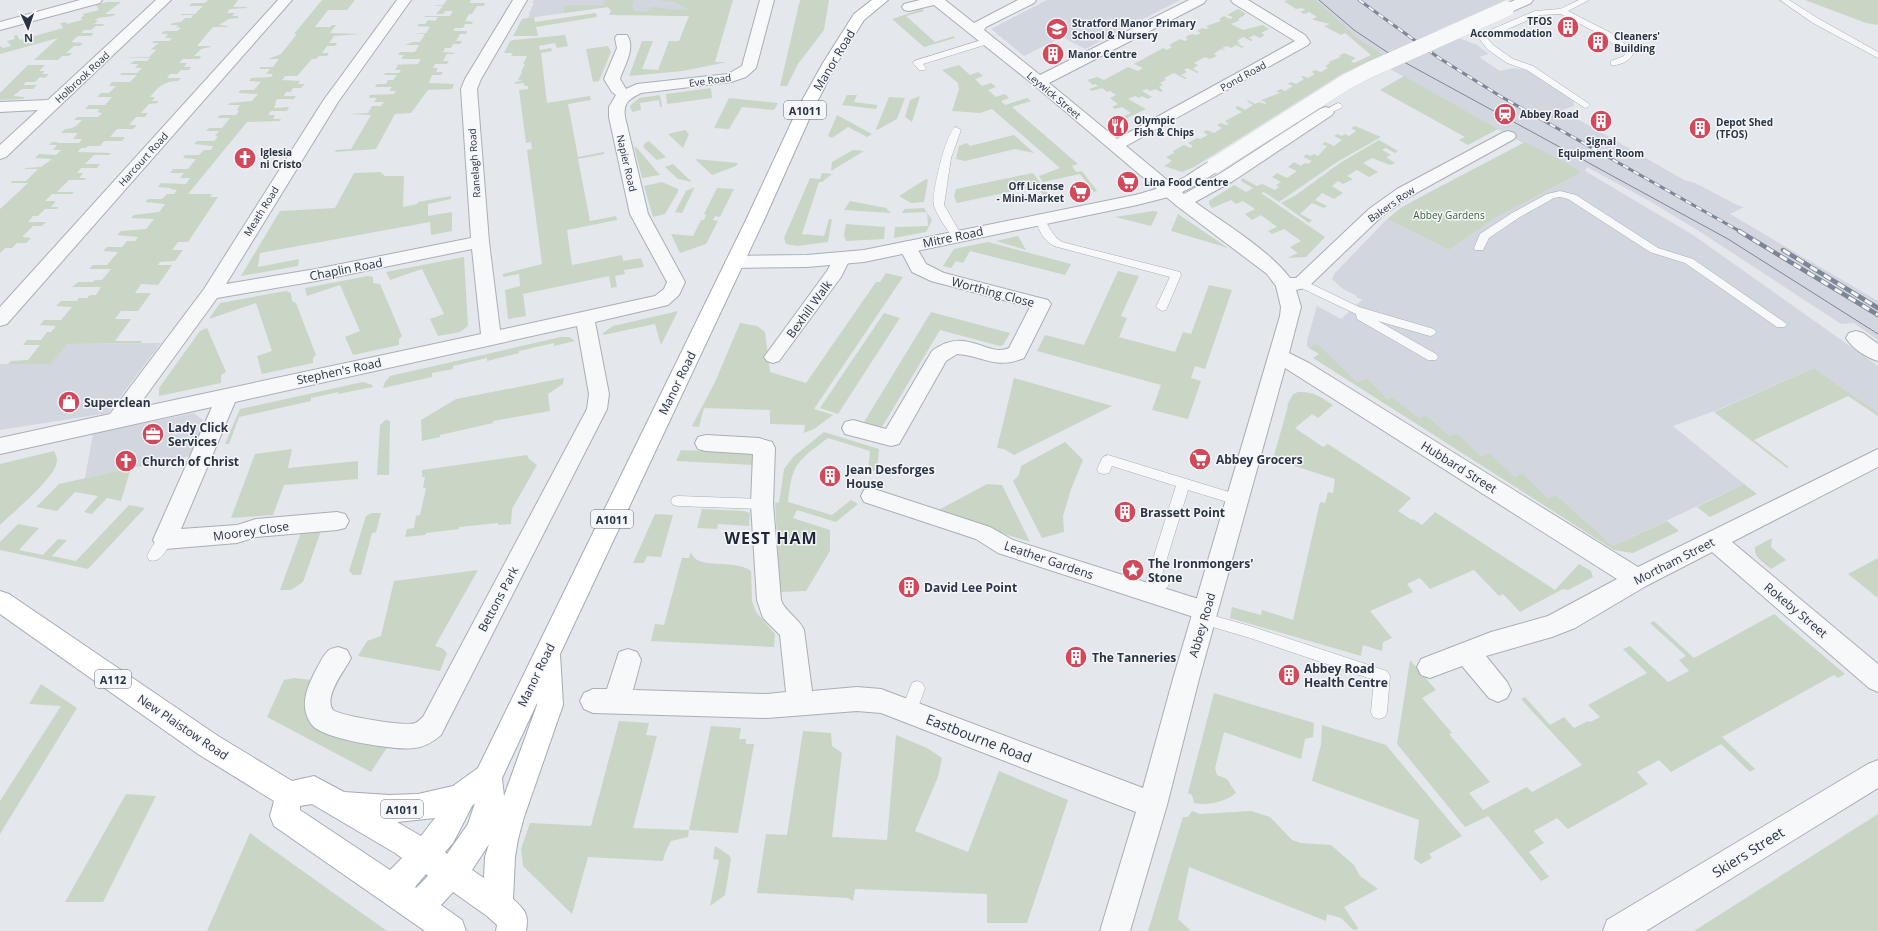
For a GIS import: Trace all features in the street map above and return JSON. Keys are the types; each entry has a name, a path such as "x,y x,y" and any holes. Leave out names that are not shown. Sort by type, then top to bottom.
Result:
{"main road":[{"name":"Manor Road","path":"418,908 470,849 480,830 489,804 488,777 755,220 807,106 830,63 859,17 881,0"},
{"name":"New Plaistow Road","path":"0,601 208,745 289,795"},
{"name":"A1011","path":"504,918 500,857 510,817 550,705 548,652"},
{"name":"Manor Road","path":"392,891 443,833 462,796 488,777"},
{"path":"451,931 392,891 366,871 284,816 289,795 314,790 405,843 449,873 504,918"},
{"name":"A1011","path":"341,806 424,808 444,804 462,796"}],"street":[{"path":"0,26 95,0"},
{"name":"Holbrook Road","path":"0,154 164,0"},
{"name":"Harcourt Road","path":"0,319 285,0"},
{"name":"Meath Road","path":"117,420 211,292 331,101 404,0"},
{"name":"Ranelagh Road","path":"491,338 480,242 469,89 473,79 520,0"},
{"name":"Eve Road","path":"624,95 637,89 731,78 745,72 749,68 767,0"},
{"name":"Leywick Street","path":"909,7 936,0 1039,82 1176,197"},
{"path":"982,37 977,28 981,24 1029,0"},
{"path":"1039,82 1200,0"},
{"name":"Pond Road","path":"1115,146 1303,42 1300,38 1238,0"},
{"path":"1176,197 1192,180 1346,82 1369,70 1526,0"},
{"path":"622,38 624,48 612,79 617,89 624,95"},
{"name":"Napier Road","path":"624,95 618,101 615,108 639,214 676,282 674,289"},
{"path":"0,107 51,105"},
{"path":"1176,197 1227,177 1332,109"},
{"name":"Bakers Row","path":"1293,284 1375,213 1403,193 1508,136"},
{"name":"Mitre Road","path":"734,262 795,262 842,258 908,247 1136,200 1176,197"},
{"name":"Abbey Road","path":"1115,931 1153,805 1237,500 1279,356 1291,308 1293,284 1262,259 1176,197"},
{"name":"Chaplin Road","path":"211,292 316,275 480,242"},
{"name":"Worthing Close","path":"853,428 891,438 939,356 948,349 957,347 1002,358 1010,358 1017,353 1041,304 938,277 919,268 908,247"},
{"name":"Bexhill Walk","path":"773,357 835,273 842,258"},
{"name":"Stephen's Road","path":"2,444 661,301 674,289"},
{"name":"Bettons Park","path":"327,668 317,704 320,715 328,722 368,731 410,736 423,734 432,726 597,410 599,394 585,318"},
{"path":"1856,338 1878,354"},
{"name":"Hubbard Street","path":"1279,356 1302,368 1637,580"},
{"name":"Moorey Close","path":"228,395 159,548 237,534 256,528 337,521"},
{"path":"706,443 759,446 764,448 762,504 769,600 772,611 792,630 800,704"},
{"name":"Mortham Street","path":"1430,667 1491,643 1552,626 1714,540 1878,457"},
{"name":"Leather Gardens","path":"871,496 983,533 1006,547 1205,615"},
{"name":"Rokeby Street","path":"1714,540 1878,680"},
{"path":"1467,653 1498,690"},
{"name":"Eastbourne Road","path":"628,660 605,701 767,706 857,699 913,700 1153,805"},
{"name":"Skiers Street","path":"1618,931 1878,773"}],"lane":[{"path":"1585,0 1562,11 1538,13 1484,36 1483,38 1490,47 1510,61 1530,68 1585,105"},
{"path":"1784,0 1816,21 1878,56"},
{"path":"1562,11 1616,41 1624,48 1629,54 1627,58 1614,63"},
{"path":"924,62 964,50 982,37"},
{"path":"956,130 946,158 939,205 957,236"},
{"path":"1480,248 1484,236 1516,215 1551,196 1560,194 1572,197 1654,250 1689,260 1781,324"},
{"path":"1040,219 1049,238 1058,244 1176,275 1162,307"},
{"path":"1293,284 1354,310 1430,332"},
{"path":"1354,310 1356,314 1432,357"},
{"path":"1104,469 1108,460 1237,500"},
{"path":"1162,584 1153,581 1184,483"},
{"path":"678,500 762,504"},
{"path":"1205,615 1250,632 1382,676 1378,712"}],"shaded area":[{"path":"534,0 706,0 689,16 663,16 664,11 634,11 608,7 528,18"},
{"name":"Stratford Manor Primary School & Nursery","path":"1047,0 1180,0 1085,49 1062,37 1024,56 991,29"},
{"path":"1306,0 1506,0 1438,30 1477,45 1489,54 1479,57 1500,71 1513,68 1526,70 1573,99 1574,106 1562,110 1684,180 1695,183 1737,205 1744,207 1730,214 1878,301 1878,340 1854,323 1841,324 1702,233 1653,203 1587,167 1585,171 1693,235 1878,366 1878,413 1814,368 1717,410 1673,426 1744,484 1613,546 1556,495 1548,498 1522,474 1515,477 1489,454 1482,457 1457,433 1450,436 1426,415 1419,418 1392,397 1388,399 1367,378 1357,382 1317,343 1309,348 1307,346 1307,341 1317,306 1341,319 1362,300 1343,289 1332,279 1335,273 1387,219 1449,250 1497,217 1582,172 1525,142 1523,143 1390,69"},
{"path":"161,343 108,413 0,430 0,364 51,364 67,344"},
{"path":"194,413 203,420 204,427 191,456 85,478 93,434"}],"green space":[{"path":"208,0 238,0 233,7 247,8 230,9 227,13 235,13 232,16 238,16 238,18 229,19 219,25 228,26 227,27 213,27 197,46 210,47 201,49 194,56 201,56 199,59 183,59 179,63 187,63 184,67 191,67 189,70 181,70 177,74 170,74 167,78 181,78 178,81 165,83 156,90 150,97 155,97 152,101 158,101 158,103 149,104 141,113 148,113 145,117 136,117 129,125 137,125 133,129 117,129 110,137 125,137 122,141 104,141 100,146 88,146 86,148 81,148 78,152 111,153 109,155 94,155 85,164 100,164 97,168 81,168 77,173 83,173 79,178 86,178 84,180 69,180 57,192 74,192 72,194 52,194 45,201 56,201 51,207 58,207 57,209 45,209 38,216 33,216 28,222 46,222 42,226 33,226 22,237 31,238 26,243 17,243 12,248 5,248 0,253 0,209 28,183 11,183 12,181 26,181 38,169 24,169 41,167 52,159 35,158 39,154 56,155 61,150 53,150 57,145 49,145 52,142 79,143 82,139 73,139 78,133 61,133 65,129 75,127 82,120 74,120 77,117 98,117 102,113 97,112 100,109 85,109 89,105 105,105 112,97 97,97 101,93 109,93 116,86 109,86 112,82 130,82 137,75 120,75 122,73 137,73 142,68 135,68 138,64 130,64 134,61 147,61 150,58 120,57 149,57 156,50 151,49 159,43 152,43 154,41 169,41 172,38 165,38 168,34 161,34 164,31 177,31 181,28 176,27 178,25 170,25 181,22 185,18 191,18 193,15 180,15 195,14 203,6 189,6 192,3 205,3"},
{"path":"322,0 355,0 347,10 328,10 315,27 330,27 332,25 336,25 330,33 361,34 334,36 329,43 337,43 335,46 327,46 322,53 329,53 327,56 319,56 316,59 312,59 297,76 285,76 282,80 300,81 298,84 305,84 301,88 293,88 291,92 286,92 284,96 296,96 294,99 277,99 274,108 289,107 287,111 271,111 268,115 275,115 273,119 281,119 280,121 247,122 188,194 212,194 210,197 218,197 188,242 178,242 172,250 183,250 175,261 160,262 158,265 172,265 158,285 141,284 135,293 151,293 138,311 121,311 115,319 131,319 115,341 142,341 141,343 67,344 51,364 8,364 11,361 28,360 40,345 23,345 27,340 41,340 47,332 51,332 56,326 40,325 44,320 61,320 72,307 56,306 61,301 77,301 79,298 87,298 90,295 96,295 101,287 72,287 78,282 93,282 95,280 102,280 111,269 89,269 93,265 107,265 118,252 103,251 107,247 122,247 127,241 135,241 138,237 117,235 121,231 146,229 154,219 131,218 134,215 159,212 165,204 145,202 148,199 162,199 167,194 174,194 177,190 158,187 161,183 186,184 190,178 180,178 184,173 170,173 173,169 188,169 196,159 183,158 185,155 199,155 204,150 211,150 213,146 194,144 197,141 214,141 218,137 215,136 219,131 206,131 209,128 222,128 230,118 217,118 220,115 236,115 239,111 237,110 240,105 228,105 230,103 252,101 258,94 238,93 241,90 254,90 261,82 249,81 251,78 271,77 273,74 266,74 270,69 259,69 261,67 273,67 279,59 268,59 281,54 297,34 294,34"},
{"path":"447,0 471,0 470,3 485,3 484,6 477,6 472,14 469,14 465,21 473,22 472,24 465,24 463,28 455,28 453,31 467,31 466,34 460,34 456,41 462,41 460,44 453,44 451,48 445,48 443,52 455,53 447,54 443,61 449,61 447,64 435,64 433,68 438,68 436,72 443,72 441,75 432,75 429,83 454,84 452,89 428,90 411,113 395,114 376,149 335,152 336,150 351,149 371,115 348,114 368,113 372,106 381,106 384,102 374,102 377,98 369,98 370,95 394,94 396,91 389,91 392,87 375,87 377,84 386,84 388,80 393,80 397,75 384,75 385,73 399,73 401,70 395,70 398,65 391,65 418,64 421,59 401,59 404,55 398,55 400,52 415,52 419,45 405,45 413,42 420,42 425,34 412,34 426,33 430,27 417,26 419,24 425,24 428,20 435,21 438,17 424,17 425,16 450,16 453,11 445,11 443,14 436,14 443,6 431,6 443,5"},
{"path":"605,0 634,0 632,5 634,11 648,11 651,7 677,10 688,9 673,1 656,0 733,0 715,62 727,62 683,71 629,76 642,41 653,41 642,69 658,70 669,41 679,41 689,16 609,15 611,11 608,7 563,13 565,5 603,5"},
{"path":"800,0 829,0 824,30 798,64 787,86 780,86"},
{"path":"1315,0 1360,40 1383,55 1342,74 1194,167 1182,172 1164,166 1172,161 1166,157 1174,153 1173,151 1184,145 1190,148 1193,146 1188,143 1197,138 1200,139 1208,135 1203,132 1207,130 1214,133 1222,128 1217,125 1221,123 1226,125 1229,124 1225,121 1242,112 1235,108 1238,106 1245,110 1253,105 1247,101 1248,100 1255,104 1259,102 1265,104 1266,103 1261,100 1280,93 1276,91 1281,89 1285,91 1293,86 1288,84 1291,82 1296,84 1304,79 1301,77 1303,76 1308,78 1315,74 1311,72 1315,70 1321,72 1328,68 1325,66 1330,63 1328,62 1341,57 1339,56 1344,53 1356,58 1351,61 1354,63 1371,55 1345,33 1341,35 1324,26 1330,24 1312,19 1317,17 1309,12 1304,14 1300,12 1305,10 1302,8 1296,9 1284,1"},
{"path":"1805,0 1878,0 1878,25 1866,23"},
{"path":"107,2 121,2 105,14 116,14 95,20 98,21 94,24 105,24 102,26 96,26 91,30 84,30 81,33 94,33 91,36 78,36 71,42 83,43 80,46 74,46 66,53 72,53 69,56 62,56 58,60 34,60 58,38 0,54 0,46 3,48 11,46 7,41 15,39 14,36 17,35 20,40 63,28 60,23 66,22 67,24 82,20 81,17 84,16 83,14 99,10 96,5"},
{"path":"922,9 924,11 906,16 935,42 954,36 955,38 924,47 892,19"},
{"path":"1238,9 1246,14 1238,19 1240,20 1231,24 1243,30 1263,25 1269,29 1261,33 1265,35 1260,38 1254,35 1249,38 1253,40 1251,41 1243,37 1237,41 1240,43 1238,44 1244,47 1242,48 1236,45 1231,48 1227,46 1222,48 1226,51 1221,49 1214,54 1217,56 1210,59 1205,57 1194,63 1198,65 1193,69 1199,72 1197,73 1187,68 1184,70 1187,72 1181,75 1187,78 1185,79 1174,73 1164,78 1166,80 1160,83 1163,85 1159,87 1163,91 1161,92 1155,89 1151,91 1146,89 1142,91 1152,97 1148,99 1142,96 1139,98 1135,96 1128,99 1146,109 1127,118 1124,116 1131,113 1122,107 1115,109 1112,107 1118,104 1110,98 1116,95 1110,91 1107,92 1102,88 1092,91 1089,89 1098,86 1095,84 1093,85 1087,80 1097,77 1104,80 1128,67 1138,71 1143,68 1134,64 1163,48 1167,50 1172,47 1169,45 1180,39 1185,41 1188,39 1185,37 1192,34 1196,35 1201,33 1197,31 1202,28 1209,28 1206,26 1221,21 1219,19 1224,16 1230,19 1233,17 1227,15"},
{"path":"596,13 597,17 536,27 538,36 513,36 522,19 534,17 535,22"},
{"path":"565,35 568,46 557,48 555,43 539,46 540,50 551,48 552,51 541,53 547,103 590,96 591,100 568,104 578,157 604,152 604,154 578,159 590,221 616,216 617,220 567,230 572,265 622,255 623,261 641,258 644,267 624,270 625,274 615,276 617,287 611,288 609,276 523,294 526,316 508,319 505,290 520,286 519,274 503,277 503,274 542,264 527,150 532,149 531,142 526,143 519,90 528,89 528,86 524,86 524,83 514,84 523,80 518,80 527,56 511,56 513,53 504,53 510,41"},
{"path":"608,46 611,52 599,81 593,82 586,49"},
{"path":"28,65 45,65 39,71 45,71 42,74 49,74 45,78 40,77 35,82 26,82 23,85 37,85 33,89 22,89 13,96 25,97 23,99 0,100 0,93"},
{"path":"959,65 970,75 978,72 983,76 975,79 982,86 991,83 996,87 988,90 996,97 1005,94 1009,98 1001,101 1005,105 1027,98 1031,101 1012,107 1078,164 1072,166 1076,172 1082,171 1097,191 1094,192 1080,174 1043,182 1039,176 1060,168 992,109 980,113 952,111 959,89 958,83 942,70"},
{"path":"1404,76 1498,129 1468,145 1459,140 1465,137 1380,90"},
{"path":"711,88 712,98 667,104 666,94"},
{"path":"660,95 662,107 660,107 659,100 640,103 641,110 632,112 630,106 639,98"},
{"path":"847,95 857,95 854,102 877,105 876,109 842,105"},
{"path":"920,96 912,122 905,117 910,100"},
{"path":"889,97 905,98 897,119 877,130 876,129"},
{"path":"729,98 778,103 774,110 742,107 729,129 714,128"},
{"path":"837,115 872,134 867,137 848,127 832,138 828,136"},
{"path":"1355,126 1381,137 1337,162 1279,202 1264,192 1261,193 1325,237 1306,257 1287,258 1298,253 1290,247 1301,241 1284,229 1272,234 1268,231 1277,227 1261,215 1252,220 1245,214 1255,209 1243,201 1236,204 1231,200 1212,208 1209,204 1209,201 1234,185 1246,192 1253,188 1241,181 1242,178 1257,186 1262,184 1275,190 1279,187 1276,185 1281,182 1272,177 1277,173 1287,178 1297,171 1288,167 1294,162 1301,166 1305,163 1308,164 1312,161 1303,157 1307,154 1310,156 1314,154 1318,156 1327,146 1322,144 1325,142 1334,146 1342,140 1334,136 1337,134 1342,136 1345,134 1349,136 1356,131 1351,128"},
{"path":"685,130 689,134 683,148 668,134"},
{"path":"1014,135 1034,153 1015,149 965,161 956,159 959,146 967,143 970,146"},
{"path":"1379,140 1398,151 1395,153 1386,148 1382,150 1391,155 1386,157 1395,163 1390,165 1372,158 1363,163 1378,172 1369,177 1357,170 1347,176 1353,179 1343,184 1338,181 1332,186 1343,193 1334,199 1322,193 1315,200 1327,206 1324,208 1312,203 1300,214 1312,220 1309,223 1281,203 1296,195 1340,163"},
{"path":"649,141 666,157 657,160 643,147 645,143"},
{"name":"Abbey Gardens","path":"1525,142 1582,172 1497,217 1449,250 1387,219 1402,207"},
{"path":"634,146 637,148 660,175 642,178"},
{"path":"853,150 864,151 831,171 832,162"},
{"path":"695,159 738,163 736,166 712,175"},
{"path":"673,164 692,182 678,179 665,167"},
{"path":"380,172 385,176 404,176 403,207 417,204 418,202 451,196 451,199 428,204 428,216 452,212 452,231 431,235 430,222 260,253 258,267 299,259 298,266 241,276 280,211 335,208 354,173"},
{"path":"822,173 832,174 822,182 819,182 802,234 824,236 829,219 832,219 828,242 797,246 786,244 784,238 810,178 820,179"},
{"path":"1033,173 1054,201 1048,202 1037,186 957,203 954,196 956,189"},
{"path":"926,179 928,180 924,202 911,203 899,196"},
{"path":"662,182 678,189 678,192 665,214 653,217 644,186"},
{"path":"695,187 682,213 675,212 686,191"},
{"path":"717,188 734,189 720,217 715,216 713,220 718,221 706,244 680,253 671,234 693,236 701,220 704,220 706,215 704,214"},
{"path":"850,201 886,208 891,213 844,210"},
{"path":"924,208 927,212 902,213 904,209"},
{"path":"1153,211 1158,212 1151,226 1115,217"},
{"path":"927,213 932,220 926,232 894,238 895,227 928,226"},
{"path":"1178,214 1228,248 1171,231"},
{"path":"846,224 885,227 884,239 846,241 844,235"},
{"path":"1018,236 1026,250 996,241"},
{"path":"988,242 1071,264 1065,275 970,251 963,263 956,261 951,268 943,266 954,249"},
{"path":"464,257 468,326 460,332 438,336 430,319 444,314 422,269 390,280 386,272"},
{"path":"1118,271 1139,276 1121,316 1127,318 1119,337 1175,352 1183,332 1191,334 1209,285 1232,290 1205,369 1195,366 1191,378 1201,381 1188,419 1152,410 1161,385 1037,351 1045,335 1084,345"},
{"path":"886,273 903,277 814,409 833,415 814,429 804,433 805,425 770,424 770,410 704,408 699,427 692,426 715,382 740,323 757,326 765,332 770,372 806,383 876,282 880,282"},
{"path":"368,276 373,277 373,283 380,284 402,336 399,339 399,345 353,355 345,337 360,331 340,285 307,296 305,288"},
{"path":"286,291 291,293 292,301 296,303 316,355 313,358 313,363 262,374 257,356 272,351 256,303 209,319 220,303"},
{"path":"678,311 661,345 655,324 603,335 603,333 613,326"},
{"path":"931,312 1010,333 1003,345 1000,346 940,330 882,427 864,422"},
{"path":"884,313 900,318 838,414 820,408"},
{"path":"207,328 226,372 221,375 221,383 159,396 159,388 200,331"},
{"path":"561,337 569,337 575,341 554,346 554,343 519,351 519,353 487,361 487,358 453,366 453,369 432,373 432,377 383,388 385,382 390,376"},
{"path":"1317,343 1357,382 1367,378 1388,399 1392,397 1419,418 1426,415 1450,436 1457,433 1482,457 1489,453 1515,477 1522,473 1548,498 1556,495 1613,546 1667,521 1679,531 1633,553 1614,550 1313,358 1319,354 1309,348"},
{"path":"1814,368 1878,413 1878,416 1848,396 1754,440 1789,467 1787,468 1714,412"},
{"path":"564,378 563,384 548,394 550,411 493,421 493,423 440,435 440,437 422,441 421,420 456,399"},
{"path":"1014,378 1112,406 1014,455 1004,449 997,448"},
{"path":"363,382 372,385 373,387 311,398 311,401 239,417 229,444 225,444 240,409"},
{"path":"1298,392 1308,392 1321,397 1333,405 1318,418 1312,414 1295,428 1323,447 1328,444 1411,498 1398,511 1412,520 1413,519 1422,525 1435,512 1555,590 1579,564 1591,571 1593,577 1568,590 1563,589 1520,612 1503,594 1499,596 1474,570 1430,589 1420,578 1407,584 1413,592 1370,611 1392,638 1383,642 1382,651 1363,645 1361,656 1230,618 1232,607 1261,615 1262,610 1293,620 1320,502 1325,503 1328,492 1333,493 1335,479 1273,459 1288,406 1287,405 1293,394"},
{"path":"387,419 390,421 389,475 377,475 380,425"},
{"path":"824,432 879,449 877,471 868,471 870,451 828,438 803,458 798,464 792,478 788,502 832,515 851,500 858,504 836,522 797,510 793,518 830,530 830,551 806,591 780,592 775,502 779,503 784,469 793,457"},
{"path":"1065,442 1083,460 1071,489 1063,516 1064,532 1042,538 1013,481 1019,475 1021,466"},
{"path":"292,449 288,468 358,461 358,479 284,485 273,515 231,518 255,454"},
{"path":"681,450 755,454 754,465 676,461"},
{"path":"54,451 57,460 50,475 33,494 0,525 0,464"},
{"path":"527,455 529,459 537,465 512,509 511,524 498,525 498,523 459,527 459,529 405,537 407,529 414,528 416,516 420,515 426,488 423,488 425,477 422,477 422,470"},
{"path":"131,468 121,501 107,498 92,514 84,512 98,496 75,492 57,511 36,507 59,484"},
{"path":"987,484 1002,485 1030,542 935,512"},
{"path":"1744,484 1757,494 1710,517 1697,507"},
{"path":"129,505 145,508 88,569 0,550 0,542 18,524 39,528 19,550 43,555 58,539 67,540 52,556 76,561"},
{"path":"702,509 744,511 750,513 749,526 718,524 717,529 697,528"},
{"path":"371,513 381,513 376,532 372,533 361,575 353,575 349,571 366,516"},
{"path":"655,514 673,515 661,557 647,556 644,563 633,563"},
{"path":"322,528 303,582 291,590 280,590 302,530"},
{"path":"1772,538 1771,547 1786,560 1771,569 1757,557 1755,547"},
{"path":"691,552 694,558 700,561 735,565 744,567 751,571 752,601 756,612 775,634 774,647 651,641 655,624 664,625 682,558 689,558"},
{"path":"1878,558 1878,598 1848,574"},
{"path":"478,570 435,646 442,648 447,653 440,671 358,656 367,641 381,636 394,581"},
{"path":"1774,614 1845,674 1838,678 1834,675 1722,737 1755,769 1750,772 1721,744 1671,772 1659,760 1637,772 1648,784 1568,829 1557,818 1534,831 1544,843 1529,852 1549,877 1541,881 1488,816 1465,827 1397,744 1410,660 1436,690 1422,698 1452,733 1449,734 1490,782 1469,793 1483,810 1527,787 1532,792 1582,765 1521,699 1525,697 1550,725 1564,717 1574,728 1600,717 1588,705 1647,673 1623,649 1630,646 1668,682 1689,671 1679,660 1686,656 1650,623 1654,621 1694,658"},
{"path":"294,678 312,680 309,710 390,743 371,772 267,717 284,680"},
{"path":"41,684 77,708 0,834 0,801 61,706 29,704"},
{"path":"1214,693 1314,723 1313,737 1305,739 1301,759 1224,732 1215,768 1217,775 1227,779 1236,793 1227,799 1199,804 1194,803 1192,795 1188,793"},
{"path":"619,721 649,723 646,735 657,736 633,828 689,830 688,837 671,841 663,861 588,857 572,914 523,866 521,849 530,823 591,826"},
{"path":"1322,725 1386,745 1462,836 1429,854 1432,858 1421,864 1414,859 1419,820 1312,781 1321,745"},
{"path":"711,726 741,728 739,739 746,739 746,744 754,744 738,833 689,830"},
{"path":"803,731 831,733 832,746 842,753 832,837 887,840 896,735 927,748 942,758 938,777 915,831 968,852 999,771 1068,800 1027,923 987,923 987,894 855,889 853,901 848,898 757,893 766,834 787,835"},
{"path":"126,794 156,796 103,902 65,902"},
{"path":"1192,811 1200,814 1251,811 1270,817 1292,840 1301,843 1331,845 1354,865 1360,876 1378,889 1344,907 1358,928 1356,930 1352,929 1341,918 1327,914 1326,921 1189,867 1178,919 1191,931 1148,931 1183,817 1188,817"},
{"path":"1878,814 1878,931 1694,931"},
{"path":"250,833 262,842 387,931 207,931"},
{"path":"715,846 729,855 731,859 725,895 710,906 719,860 713,859"}],"tram line":[{"path":"1319,0 1354,30 1393,56 1728,239 1878,334"}],"railway":[{"path":"1359,0 1439,58 1500,96 1741,232"},
{"path":"1739,231 1878,315"},
{"path":"1783,250 1878,308"}],"place":[{"name":"TFOS Accommodation","path":"1568,27"},
{"name":"Stratford Manor Primary School & Nursery","path":"1057,29"},
{"name":"Cleaners' Building","path":"1598,42"},
{"name":"Manor Centre","path":"1053,54"},
{"name":"Abbey Road","path":"1505,114"},
{"name":"Signal Equipment Room","path":"1601,121"},
{"name":"Olympic Fish & Chips","path":"1118,126"},
{"name":"Depot Shed (TFOS)","path":"1700,128"},
{"name":"Iglesia ni Cristo","path":"245,158"},
{"name":"Lina Food Centre","path":"1128,182"},
{"name":"Off License - Mini-Market","path":"1080,192"},
{"name":"Superclean","path":"69,402"},
{"name":"Lady Click Services","path":"153,434"},
{"name":"Abbey Grocers","path":"1200,459"},
{"name":"Church of Christ","path":"126,461"},
{"name":"Jean Desforges House","path":"830,476"},
{"name":"Brassett Point","path":"1125,512"},
{"name":"The Ironmongers' Stone","path":"1133,570"},
{"name":"David Lee Point","path":"909,587"},
{"name":"The Tanneries","path":"1076,657"},
{"name":"Abbey Road Health Centre","path":"1289,675"}],"district":[{"name":"WEST HAM","path":"771,538"}]}
